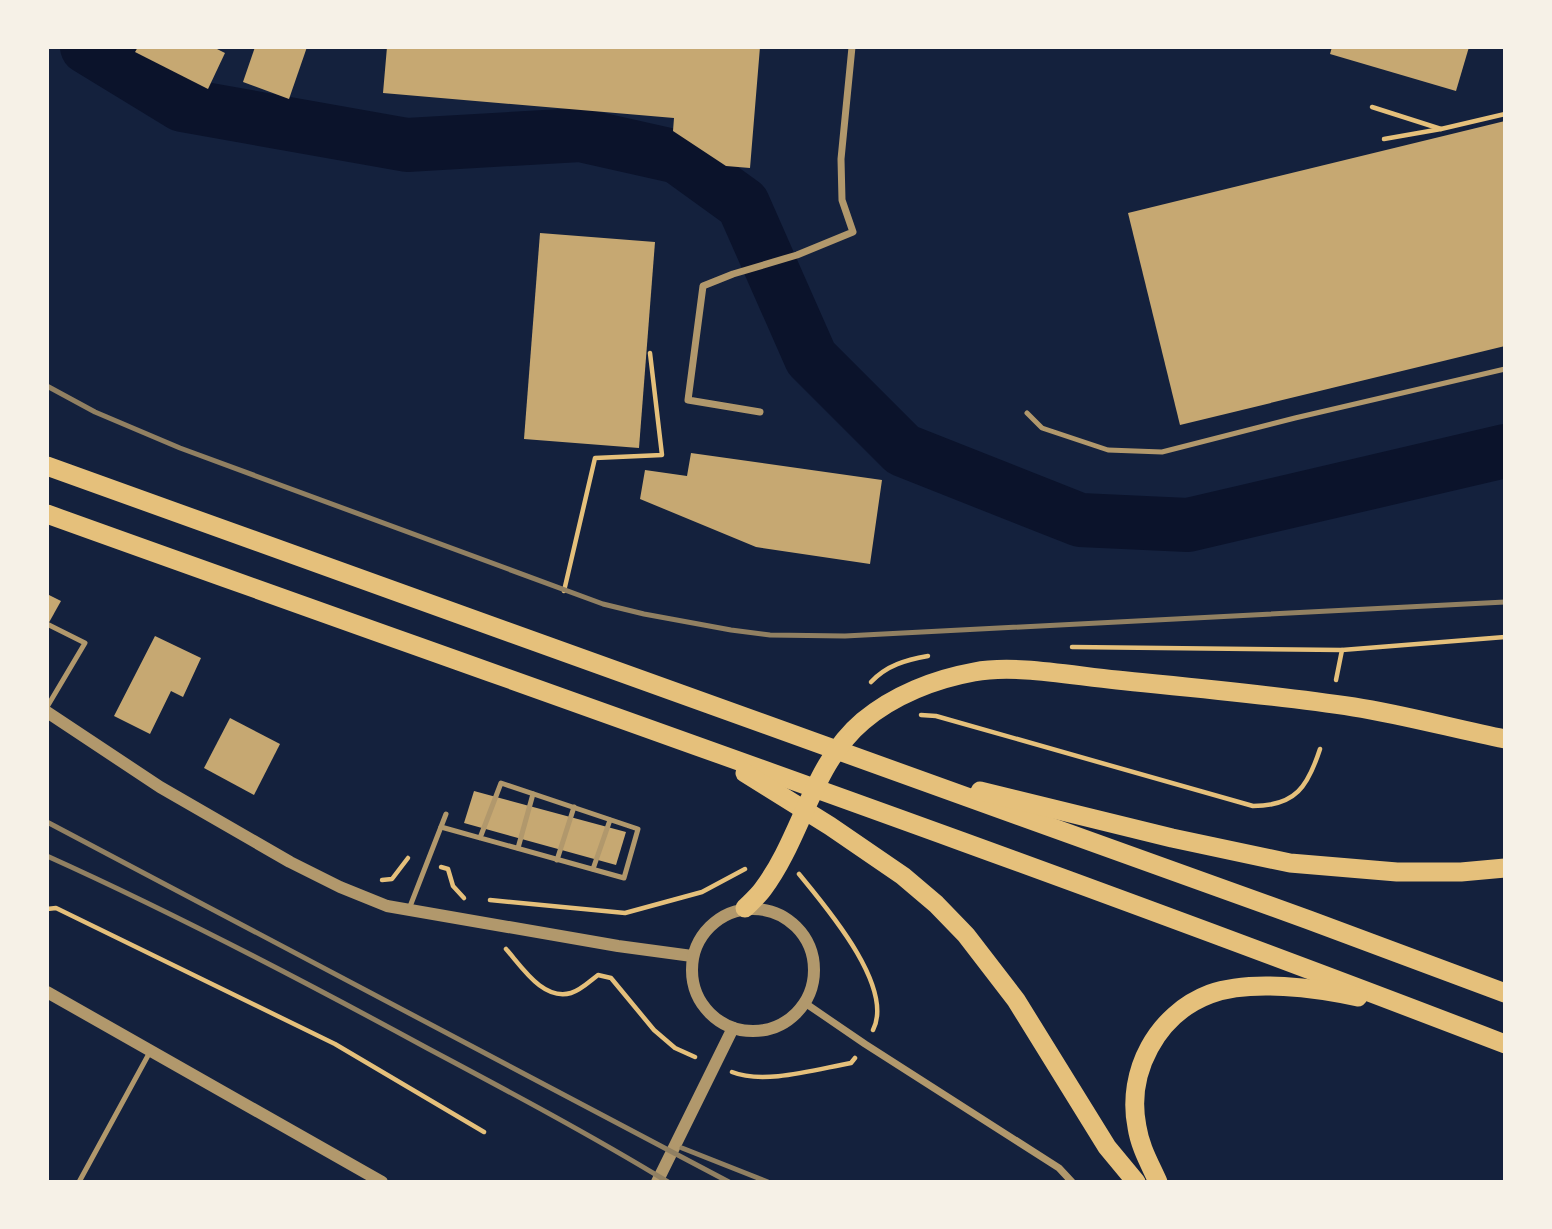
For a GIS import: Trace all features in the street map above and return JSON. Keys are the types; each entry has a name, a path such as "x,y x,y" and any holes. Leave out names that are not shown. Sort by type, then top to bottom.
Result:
{"highway":[{"path":"47,466 1505,993"},
{"path":"47,514 712,751 785,787 830,826 903,876 936,904 965,935 1016,1000 1107,1147 1136,1182"},
{"path":"745,908 763,889 779,862 833,755 862,722 882,707 941,680 976,671 1021,671 1275,696 1358,708 1505,739"},
{"path":"877,765 1172,838 1290,863 1397,873 1505,868"},
{"path":"785,787 839,798 1505,1044"},
{"path":"1158,1182 1144,1153 1137,1127 1135,1093 1138,1075 1143,1059 1162,1029 1193,1002 1234,989 1271,987 1349,995 1427,1014"}],"street":[{"path":"760,412 688,400 703,286 797,255 853,232 842,200 841,159 852,47"},
{"path":"47,712 160,787 290,862 387,906 692,956"},
{"path":"745,908 765,909 784,916 799,928 810,945 815,965 813,984 805,1003 781,1025 766,1030 733,1028 717,1020 704,1007 695,992 692,975 692,956 703,933 721,916 745,908"},
{"path":"47,992 383,1182"},
{"path":"805,1003 1059,1168 1072,1182"},
{"path":"657,1182 733,1028"}],"lane":[{"path":"1027,413 1042,428 1108,450 1162,452 1505,369"},
{"path":"47,624 85,643 47,707"},
{"path":"441,827 557,860 624,878 638,830 501,783 480,838"},
{"path":"518,848 533,794"},
{"path":"557,860 574,807"},
{"path":"408,909 446,814"},
{"path":"593,869 610,820"},
{"path":"79,1182 151,1050"}],"path":[{"path":"1372,107 1441,129"},
{"path":"1384,139 1505,114"},
{"path":"564,591 595,458 662,455 650,352"},
{"path":"1333,690 1342,650 1505,638"},
{"path":"882,707 910,717 936,716 1254,806 1268,806 1291,799 1311,775 1320,749"},
{"path":"379,880 392,879 410,855 448,869 453,886 464,898 476,898"},
{"path":"485,923 539,985 553,993 569,994 598,975 611,978 654,1030 675,1048 747,1078 851,1063 875,1026 879,1007 871,982 845,930 798,873 770,858 702,892 625,913 489,899"},
{"path":"47,909 56,908 335,1044 484,1132"}],"building":[{"path":"138,47 213,47 225,53 208,89 135,52"},
{"path":"255,47 307,47 289,99 243,82"},
{"path":"387,47 760,47 750,168 726,166 673,131 674,118 383,93"},
{"path":"1332,47 1469,47 1456,91 1330,54"},
{"path":"1505,121 1505,346 1180,425 1128,213"},
{"path":"540,233 655,242 639,448 524,439"},
{"path":"691,453 882,480 870,564 756,547 640,499 645,470 687,476"},
{"path":"47,594 61,601 47,626"},
{"path":"155,636 201,658 183,697 171,691 150,734 114,716"},
{"path":"230,718 280,744 254,795 204,768"},
{"path":"474,791 626,832 616,865 464,823"}],"waterway":[{"path":"87,47 182,105 407,145 580,135 678,157 743,204 811,358 903,450 1080,520 1188,525 1505,451"}],"railway":[{"path":"47,386 95,412 180,448 603,604 731,630 770,635 845,636 1505,602"},
{"path":"47,822 729,1182"},
{"path":"47,856 191,924 286,973 548,1113 668,1182"},
{"path":"682,1148 768,1182"}]}
